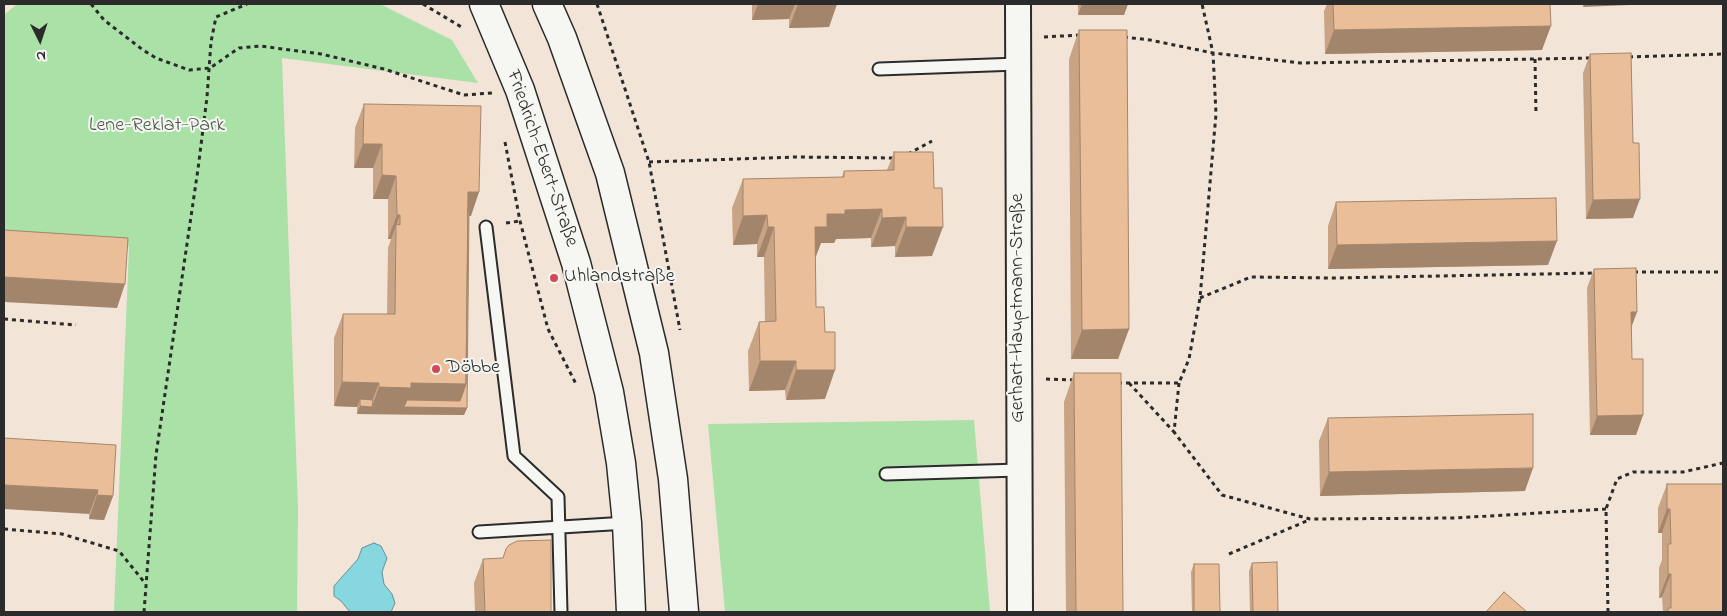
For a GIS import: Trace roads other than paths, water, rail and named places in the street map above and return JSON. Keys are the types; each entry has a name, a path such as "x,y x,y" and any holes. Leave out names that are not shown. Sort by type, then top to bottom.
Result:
{"main road":[{"name":"Friedrich-Ebert-Straße","path":"484,4 520,90 576,263 609,392 621,463 627,523 631,612"},
{"path":"546,4 562,38 610,173 654,353 673,479 684,612"}],"street":[{"name":"Gerhart-Hauptmann-Straße","path":"1018,4 1020,612"}],"lane":[{"path":"879,69 1018,64"},
{"path":"486,227 514,456 558,497 562,612"},
{"path":"886,474 1019,470"},
{"path":"479,532 627,523"}],"water":[{"path":"374,543 381,546 387,558 382,572 384,584 392,594 395,603 391,612 350,612 334,596 334,586 358,559 362,548"}],"place":[{"name":"Uhlandstraße","path":"554,278"},
{"name":"Döbbe","path":"436,369"}],"park label":[{"name":"Lene-Reklat-Park","path":"157,127"}]}
